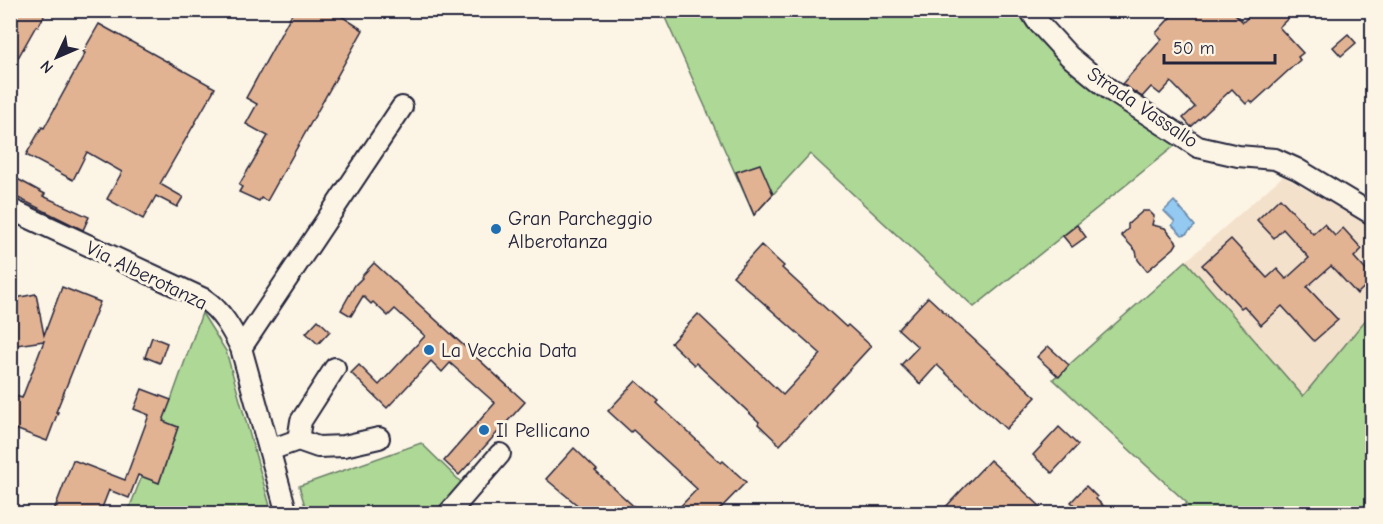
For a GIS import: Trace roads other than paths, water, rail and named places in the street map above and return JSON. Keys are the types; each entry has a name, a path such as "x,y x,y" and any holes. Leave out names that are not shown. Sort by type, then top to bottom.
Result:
{"street":[{"name":"Strada Vassallo","path":"1030,10 1036,21 1069,56 1110,90 1198,147 1238,156 1275,159 1297,169 1372,214"},
{"path":"242,348 402,107"},
{"name":"Via Alberotanza","path":"10,209 213,305 242,348 288,513"},
{"path":"298,440 301,421 335,368"},
{"path":"270,450 298,440 318,447 344,446 379,438"},
{"path":"448,513 500,454"}],"water":[{"path":"1174,201 1195,226 1186,234 1182,235 1172,225 1175,222 1164,211"}],"place":[{"name":"Gran Parcheggio Alberotanza","path":"496,229"},
{"name":"La Vecchia Data","path":"429,350"},
{"name":"Il Pellicano","path":"484,430"}]}
